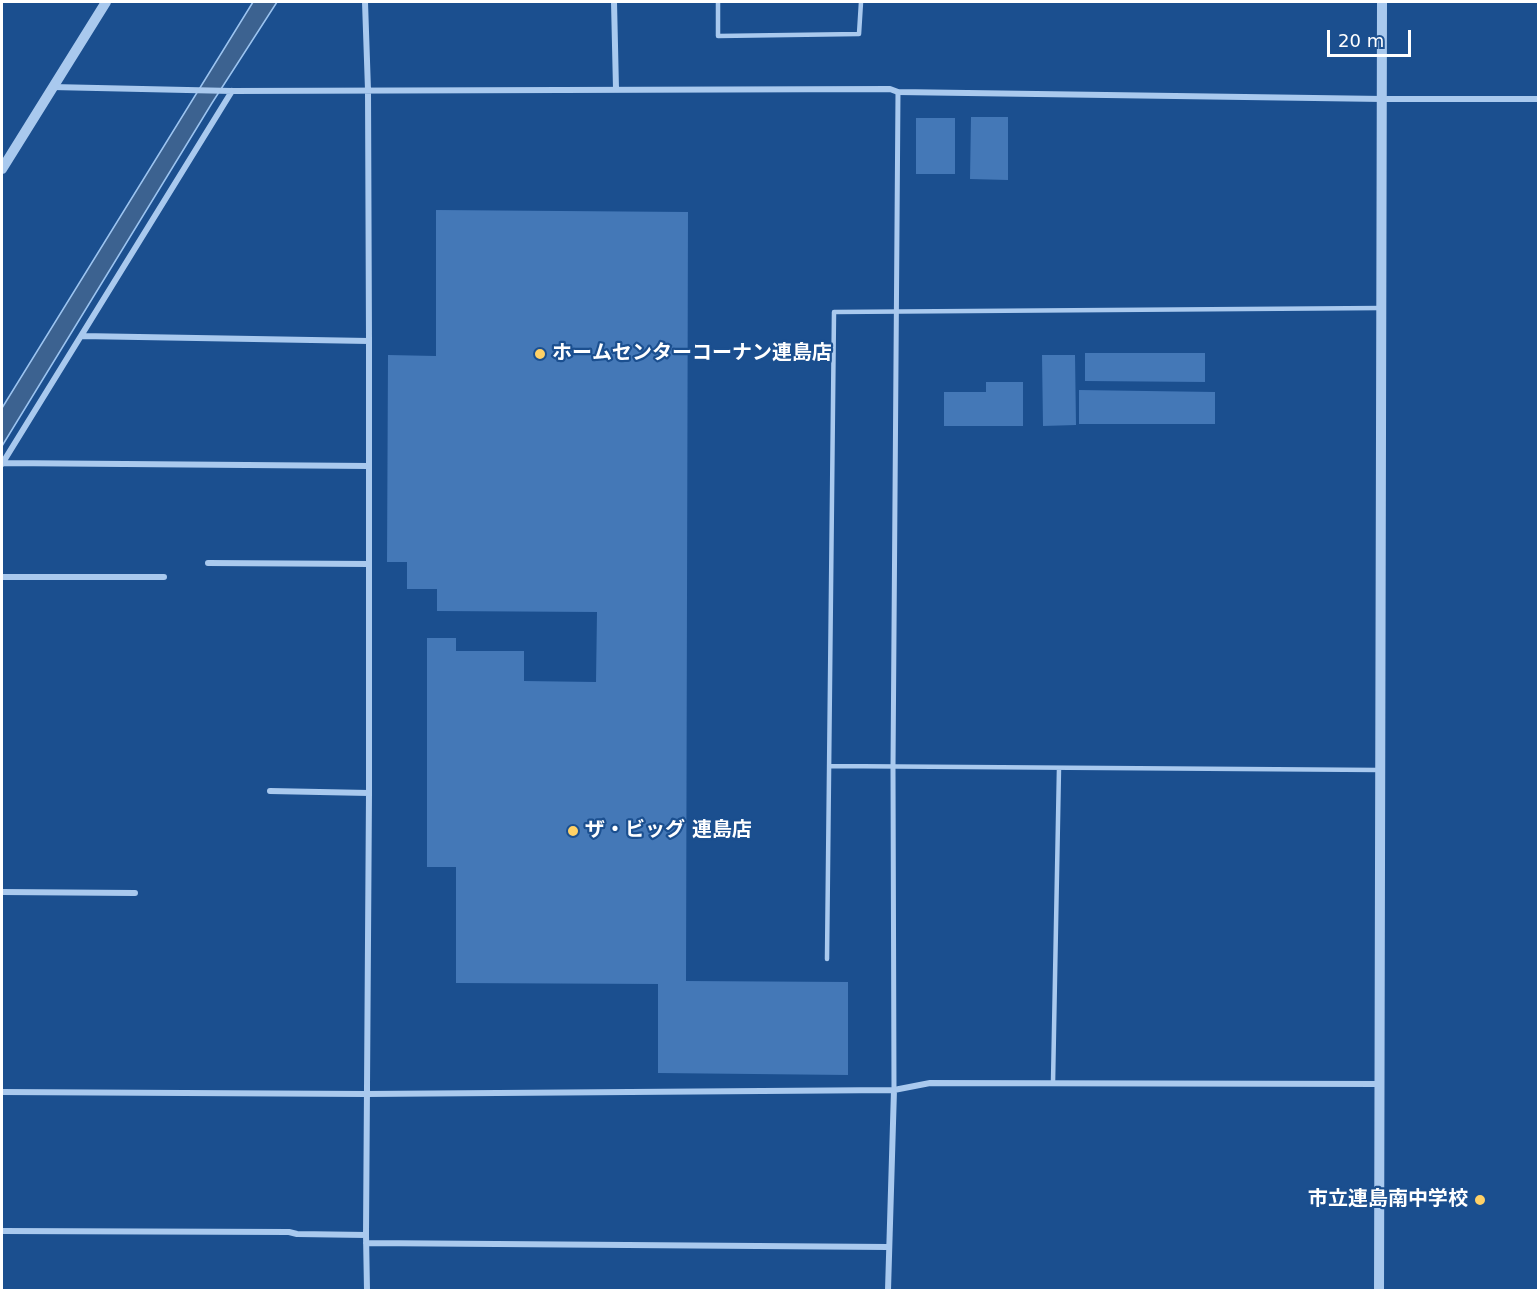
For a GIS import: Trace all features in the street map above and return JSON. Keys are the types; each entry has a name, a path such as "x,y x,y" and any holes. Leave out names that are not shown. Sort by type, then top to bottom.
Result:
{"street":[{"path":"2,169 106,2"},
{"path":"365,2 368,90 369,341 367,1290"},
{"path":"614,2 616,89"},
{"path":"1379,1290 1382,2"},
{"path":"52,87 223,91 890,89 898,93 1539,99"},
{"path":"2,464 232,91"},
{"path":"888,1290 894,1090 892,767 898,93"},
{"path":"81,336 369,341"},
{"path":"2,464 368,466"},
{"path":"208,563 369,564"},
{"path":"2,577 164,578"},
{"path":"270,791 369,793"},
{"path":"2,892 135,893"},
{"path":"2,1092 366,1094 894,1090 930,1083 1379,1084"},
{"path":"2,1231 366,1234"},
{"path":"366,1243 888,1247"}],"lane":[{"path":"718,2 718,36 859,34 861,2"},
{"path":"827,959 834,312 1382,308"},
{"path":"829,766 1379,770"},
{"path":"1053,1083 1059,768"}],"water":[{"path":"253,2 277,2 212,103 2,446 2,408"}],"building":[{"path":"971,117 1008,117 1008,180 970,179"},
{"path":"916,118 955,118 955,174 916,174"},
{"path":"436,210 688,212 686,981 848,982 848,1075 658,1073 658,984 456,983 456,867 427,867 427,638 456,638 456,651 524,651 524,681 596,682 597,612 437,611 437,589 407,589 407,562 387,562 388,355 436,356"},
{"path":"1085,353 1205,353 1205,382 1085,381"},
{"path":"1042,355 1075,355 1076,425 1043,426"},
{"path":"986,382 1023,382 1023,426 944,426 944,392 986,392"},
{"path":"1079,390 1215,392 1215,424 1079,424"}],"place":[{"name":"ホームセンターコーナン連島店","path":"540,354"},
{"name":"ザ・ビッグ 連島店","path":"573,831"},
{"name":"市立連島南中学校","path":"1480,1200"}]}
